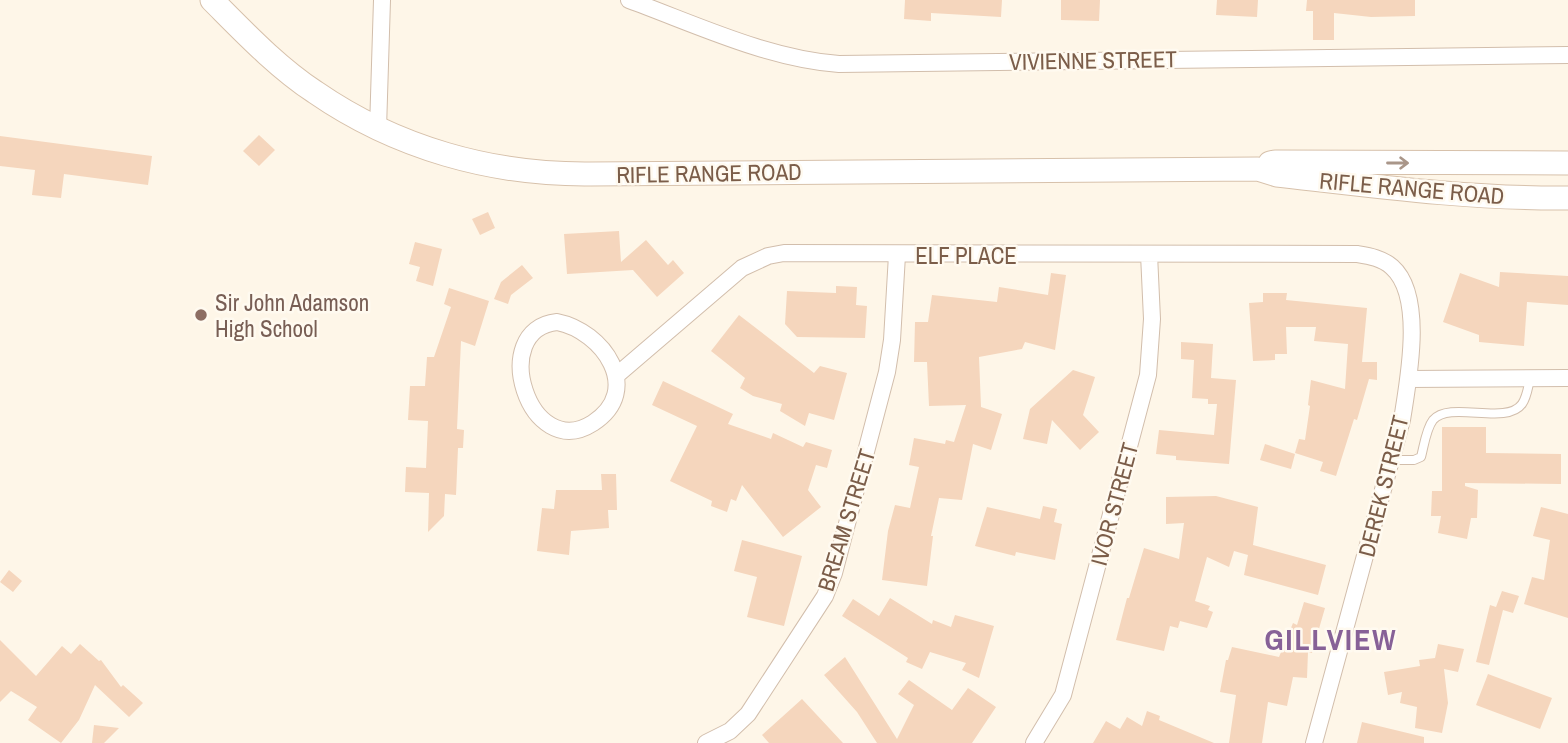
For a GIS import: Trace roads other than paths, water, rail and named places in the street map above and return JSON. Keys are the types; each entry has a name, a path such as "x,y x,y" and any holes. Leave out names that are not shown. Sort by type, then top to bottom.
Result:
{"main road":[{"name":"RIFLE RANGE ROAD","path":"212,0 297,79 344,111 412,144 472,163 525,172 563,174 1258,169 1277,175 1406,190 1489,197 1568,198"},
{"name":"RIFLE RANGE ROAD","path":"1258,169 1275,162 1568,163"}],"street":[{"path":"378,129 382,0"},
{"name":"VIVIENNE STREET","path":"629,0 784,55 839,64 1568,55"},
{"name":"ELF PLACE","path":"617,375 735,274 755,261 783,253 1357,254"},
{"name":"IVOR STREET","path":"1034,743 1063,695 1148,375 1152,319 1149,254"},
{"name":"DEREK STREET","path":"1314,743 1402,420 1408,379 1411,328 1406,289 1392,266 1377,258 1357,254"},
{"name":"BREAM STREET","path":"706,743 730,731 748,714 831,583 887,372 892,340 897,255"},
{"path":"546,323 570,324 600,348 612,362 617,375 618,390 613,401 592,423 579,428 556,429 541,420 524,392 521,376 526,342 537,327 546,323"},
{"path":"1408,379 1568,378"}],"lane":[{"path":"1391,460 1414,460 1421,457 1432,421 1440,416 1509,412 1520,407 1530,378"}],"place":[{"name":"Sir John Adamson High School","path":"201,315"}],"district":[{"name":"GILLVIEW","path":"1331,639"}]}
